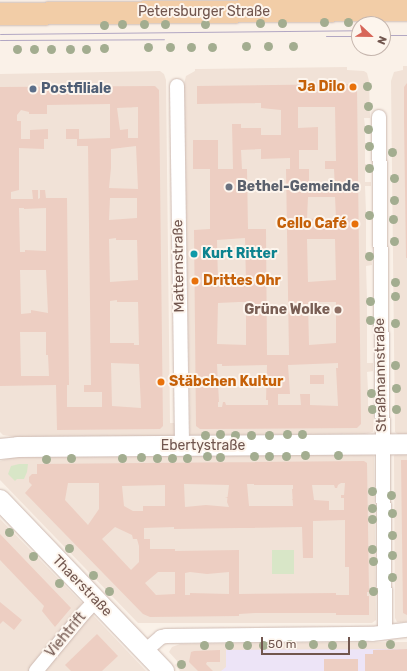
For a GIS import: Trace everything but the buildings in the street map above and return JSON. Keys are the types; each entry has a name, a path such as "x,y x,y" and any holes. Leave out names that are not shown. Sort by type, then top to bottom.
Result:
{"main road":[{"name":"Petersburger Straße","path":"0,14 407,10"}],"street":[{"name":"Matternstraße","path":"177,86 182,446"},
{"name":"Straßmannstraße","path":"379,117 385,632"},
{"name":"Ebertystraße","path":"0,448 407,444"},
{"name":"Thaerstraße","path":"0,500 164,671"},
{"name":"Viehtrift","path":"36,671 96,600"},
{"path":"145,651 161,638 166,636 372,634 407,630"}],"shaded area":[{"path":"403,66 407,66 407,434 398,434 395,432 391,81 394,72 403,70"},
{"path":"347,67 347,70 364,71 367,73 369,81 370,118 364,118 365,126 370,126 370,132 365,132 365,143 370,144 370,149 365,149 365,164 370,165 370,169 365,170 365,182 371,182 371,186 365,186 366,212 371,212 371,218 366,218 366,252 371,254 372,265 366,266 367,298 372,298 372,303 367,303 367,316 372,316 372,324 367,324 367,363 373,363 373,371 367,372 368,390 373,390 373,395 368,395 368,406 374,407 373,432 365,434 190,435 184,84 186,76 195,71 195,69"},
{"path":"160,71 164,74 166,80 170,423 177,423 176,435 172,437 15,437 3,435 0,432 0,74"},
{"path":"407,453 407,622 397,622 395,618 394,456 395,454"},
{"path":"373,454 376,620 372,623 138,623 0,480 0,461 17,456"},
{"path":"0,519 82,603 29,671 0,671"},
{"path":"91,613 146,671 44,671"},
{"path":"407,642 407,671 180,671 175,665 178,662 169,652 172,647 180,644"},
{"path":"407,649 407,671 221,671 226,667 226,650"}],"green space":[{"path":"28,464 27,472 24,479 17,479 15,481 8,474 11,466"},
{"path":"272,550 294,550 294,574 272,574"}],"tram line":[{"path":"0,34 351,30"},
{"path":"391,35 407,35"},
{"path":"326,36 351,36"},
{"path":"0,40 164,39"}],"place":[{"name":"Ja Dilo","path":"353,87"},
{"name":"Postfiliale","path":"33,89"},
{"name":"Bethel-Gemeinde","path":"229,187"},
{"name":"Cello Café","path":"355,224"},
{"name":"Kurt Ritter","path":"194,254"},
{"name":"Drittes Ohr","path":"195,281"},
{"name":"Grüne Wolke","path":"338,310"},
{"name":"Stäbchen Kultur","path":"161,382"}]}
